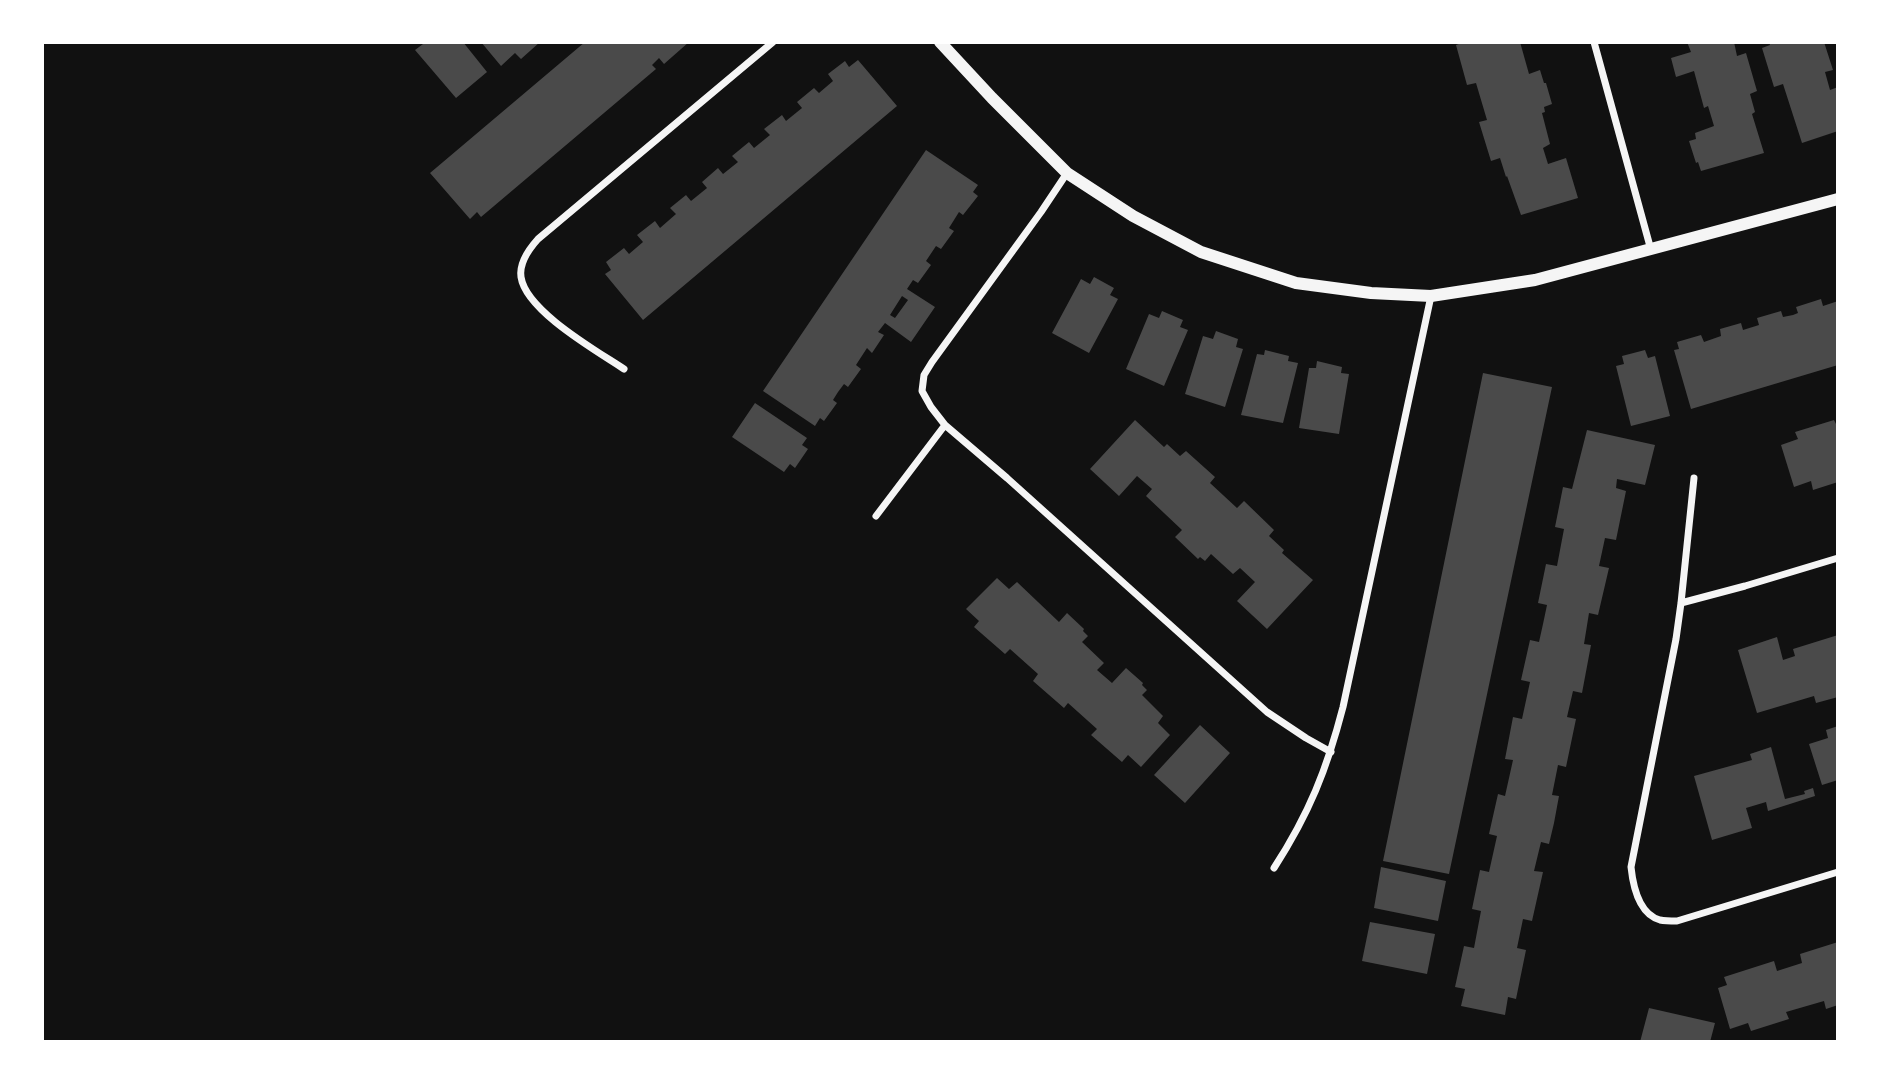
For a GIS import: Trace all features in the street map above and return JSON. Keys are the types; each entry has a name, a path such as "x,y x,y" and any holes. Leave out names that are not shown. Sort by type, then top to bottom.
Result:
{"street":[{"path":"624,369 549,319 526,291 521,278 522,265 528,250 773,42"},
{"path":"940,42 1067,173 1133,216 1201,252 1296,283 1371,293 1430,296 1535,280 1838,200"},
{"path":"1594,42 1651,250"},
{"path":"1067,173 932,362 924,375 922,391 945,425 1267,712 1331,752"},
{"path":"1274,868 1311,805 1331,752 1430,296"},
{"path":"876,516 945,425"},
{"path":"1694,478 1676,639 1631,867 1633,883 1647,911 1659,920 1677,921 1838,872"},
{"path":"1681,603 1838,558"}],"building":[{"path":"421,42 463,42 487,72 456,98 415,50 423,44"},
{"path":"481,42 540,42 521,59 515,53 501,66"},
{"path":"585,42 689,42 664,64 659,58 652,65 656,69 481,217 477,212 470,219 430,173"},
{"path":"1464,42 1520,42 1529,74 1540,70 1552,104 1544,107 1545,112 1542,113 1550,144 1543,148 1548,164 1566,158 1578,198 1521,215 1500,158 1491,161 1479,122 1487,120 1476,83 1467,85 1456,45"},
{"path":"1687,42 1734,42 1737,56 1746,53 1757,91 1750,94 1755,112 1752,114 1764,153 1701,171 1689,141 1696,139 1695,133 1714,126 1708,106 1704,108 1694,71 1676,77 1671,58 1691,52"},
{"path":"1769,42 1824,42 1833,70 1825,72 1830,90 1838,87 1838,131 1802,143 1783,84 1774,87 1762,48 1770,45"},
{"path":"858,60 897,106 643,320 605,274 611,270 606,262 624,248 629,254 643,242 637,235 655,221 660,228 676,214 670,208 686,195 691,201 707,188 702,182 718,168 723,174 738,162 732,156 749,142 754,148 770,135 764,129 782,115 786,121 802,108 797,102 814,88 819,93 833,81 828,74 845,61 849,67"},
{"path":"926,150 978,185 973,192 978,196 963,215 959,212 949,228 954,231 941,249 936,246 926,261 931,265 918,283 913,280 907,289 935,307 911,342 885,323 878,332 884,335 872,353 867,348 856,365 861,369 848,387 844,384 838,392 833,400 837,403 824,421 820,418 815,426 763,391","holes":["902,296 908,300 895,318 890,315"]},
{"path":"1094,277 1114,288 1110,295 1118,299 1089,353 1052,333 1081,279 1090,284"},
{"path":"1821,299 1823,306 1838,301 1838,365 1691,409 1674,350 1679,349 1677,342 1701,335 1704,342 1721,336 1720,329 1741,323 1743,330 1759,325 1757,318 1781,311 1783,317 1793,315 1798,313 1796,307"},
{"path":"1162,311 1183,320 1180,327 1188,330 1164,386 1126,369 1149,314 1159,318"},
{"path":"1216,331 1238,339 1236,347 1243,349 1225,407 1185,394 1203,336 1213,339"},
{"path":"1265,350 1289,356 1288,361 1298,363 1283,423 1241,415 1257,354 1264,355"},
{"path":"1645,350 1648,358 1655,356 1670,416 1631,426 1616,366 1624,364 1622,356"},
{"path":"1317,361 1342,367 1341,373 1349,374 1339,434 1299,428 1309,368 1316,368"},
{"path":"1483,373 1552,387 1449,874 1383,861"},
{"path":"755,403 807,438 802,445 808,449 795,468 790,464 784,472 732,437"},
{"path":"1135,420 1164,447 1167,444 1180,456 1186,451 1215,477 1210,483 1237,508 1244,501 1274,530 1269,536 1284,550 1282,553 1313,580 1267,629 1237,601 1255,582 1240,568 1233,574 1211,554 1205,561 1200,557 1198,559 1175,537 1182,530 1146,496 1152,489 1137,476 1119,496 1090,469"},
{"path":"1834,420 1838,428 1838,482 1813,490 1811,481 1794,487 1781,445 1798,439 1795,432"},
{"path":"1587,430 1655,445 1645,485 1617,479 1616,488 1626,491 1616,540 1605,538 1599,566 1609,568 1598,615 1589,613 1584,644 1591,645 1582,693 1573,691 1567,717 1576,719 1566,767 1558,765 1552,795 1559,796 1554,823 1549,844 1541,842 1534,871 1543,872 1532,921 1523,919 1517,948 1526,950 1516,999 1508,997 1505,1015 1461,1006 1465,989 1455,987 1464,946 1474,948 1481,911 1472,909 1480,870 1489,872 1497,836 1489,834 1498,794 1505,796 1513,760 1505,759 1513,717 1522,719 1530,682 1521,680 1530,640 1539,642 1543,624 1547,605 1538,603 1546,564 1557,566 1564,529 1555,527 1563,487 1572,489"},
{"path":"997,578 1009,589 1017,582 1059,622 1067,613 1084,629 1088,636 1082,642 1104,663 1097,670 1112,683 1126,668 1143,683 1147,690 1142,695 1163,716 1158,723 1170,735 1141,767 1128,755 1122,762 1091,735 1097,729 1068,703 1064,708 1033,681 1038,674 1010,649 1005,654 974,627 979,621 966,609"},
{"path":"1838,635 1838,697 1816,703 1814,696 1757,713 1738,650 1777,637 1783,660 1795,656 1793,649"},
{"path":"1200,725 1230,753 1185,803 1154,775"},
{"path":"1838,726 1838,780 1822,785 1809,744 1828,738 1826,730"},
{"path":"1771,747 1785,799 1805,794 1804,791 1813,788 1815,796 1768,811 1766,802 1746,808 1752,828 1712,840 1694,776 1752,760 1750,754"},
{"path":"1381,867 1446,881 1438,921 1374,908"},
{"path":"1370,922 1435,934 1427,974 1362,961"},
{"path":"1838,942 1838,1005 1826,1009 1824,1001 1786,1012 1789,1019 1751,1031 1748,1023 1730,1029 1718,988 1727,985 1724,977 1774,961 1777,971 1802,963 1800,954"},
{"path":"1649,1008 1715,1023 1710,1042 1640,1042"}]}
